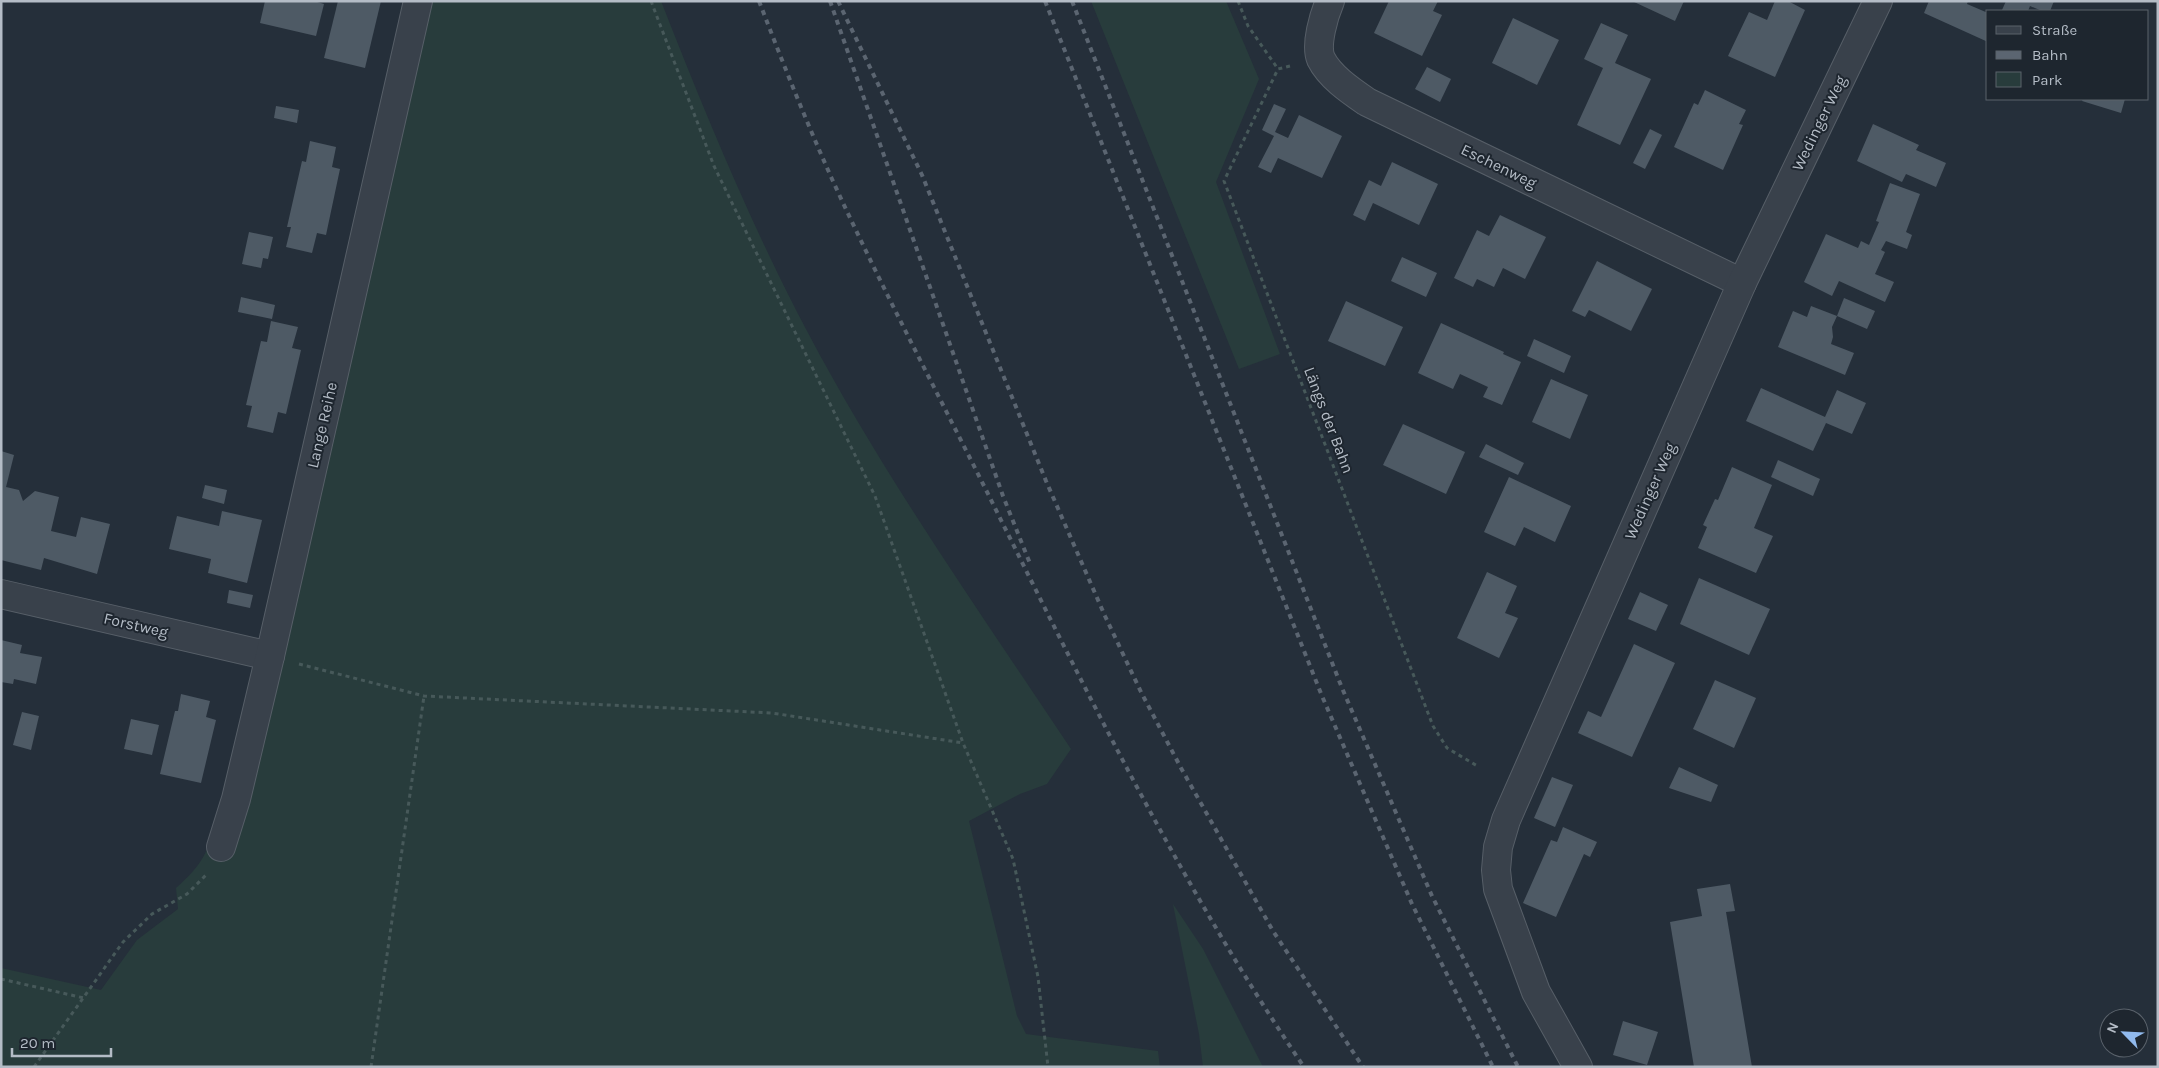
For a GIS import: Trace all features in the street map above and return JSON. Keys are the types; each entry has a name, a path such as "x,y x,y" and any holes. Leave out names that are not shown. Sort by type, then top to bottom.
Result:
{"street":[{"name":"Lange Reihe","path":"221,847 236,798 270,656 418,1"},
{"path":"1321,58 1320,25 1330,1"},
{"name":"Wedinger Weg","path":"1578,1067 1536,992 1498,889 1496,870 1498,847 1506,820 1742,283 1878,1"},
{"name":"Eschenweg","path":"1321,58 1338,80 1367,102 1742,283"},
{"name":"Forstweg","path":"1,594 270,656"}],"path":[{"path":"651,1 714,166 875,496 963,742 1013,859 1038,977 1048,1067"},
{"path":"1238,1 1248,26 1278,69 1321,58"},
{"name":"Längs der Bahn","path":"1278,69 1224,181 1433,726 1447,748 1479,767"},
{"path":"270,656 424,696 772,713 963,742"},
{"path":"371,1067 424,696"},
{"path":"34,1067 123,942 152,914 187,894 210,870 221,847"},
{"path":"1,979 84,998"}],"green space":[{"path":"409,1 661,1 748,210 807,331 868,439 900,491 1071,749 1047,784 1020,794 969,821 1017,1016 1026,1034 1158,1051 1160,1067 1,1067 1,968 101,990 137,940 178,909 176,888 198,865 211,841 218,820"},
{"path":"1091,1 1226,1 1259,79 1216,182 1280,354 1239,369"},
{"path":"1173,904 1203,949 1263,1067 1203,1067 1199,1034"}],"building":[{"path":"265,1 314,1 324,4 316,36 260,23"},
{"path":"338,1 381,1 365,68 324,58"},
{"path":"1389,1 1438,1 1433,11 1442,15 1422,56 1374,33"},
{"path":"1632,1 1684,1 1675,21"},
{"path":"1775,1 1788,1 1805,10 1775,77 1728,56 1749,12 1767,20"},
{"path":"1929,1 1968,1 1967,4 1986,12 1986,41 1924,13"},
{"path":"2006,1 2054,1 2050,10 2040,10 2030,6 2028,10 2002,10"},
{"path":"1513,18 1559,40 1537,85 1492,63"},
{"path":"1601,23 1628,35 1615,63 1651,79 1620,145 1577,125 1603,68 1584,59"},
{"path":"1427,67 1451,79 1440,102 1415,89"},
{"path":"1705,90 1746,110 1739,124 1743,125 1723,170 1674,147 1694,103 1698,105"},
{"path":"2082,100 2125,100 2121,113"},
{"path":"1274,104 1286,109 1275,132 1288,138 1299,115 1342,136 1322,178 1278,158 1271,173 1258,167 1274,136 1262,130"},
{"path":"276,106 299,110 297,123 274,118"},
{"path":"1873,124 1919,145 1916,150 1946,163 1936,187 1906,174 1902,182 1857,161"},
{"path":"1650,129 1662,135 1645,169 1633,163"},
{"path":"310,141 336,147 332,167 340,169 326,235 317,233 312,253 286,247 291,227 287,227 302,161 306,162"},
{"path":"1392,162 1438,184 1419,225 1373,203 1365,221 1353,215 1369,180 1381,186"},
{"path":"1890,183 1920,194 1906,232 1912,235 1907,249 1886,241 1881,250 1885,252 1875,274 1894,282 1885,302 1839,281 1832,296 1804,282 1826,234 1858,248 1861,241 1869,245 1879,222 1876,221"},
{"path":"1500,215 1546,237 1525,279 1503,268 1494,287 1477,279 1473,287 1454,278 1477,230 1489,236"},
{"path":"249,232 273,237 268,259 263,258 261,268 242,264"},
{"path":"1402,257 1437,273 1426,297 1391,281"},
{"path":"1597,261 1652,289 1631,331 1589,310 1585,317 1572,311"},
{"path":"241,297 275,305 272,319 238,312"},
{"path":"1844,298 1875,311 1867,329 1837,316"},
{"path":"1346,301 1403,327 1385,366 1328,341"},
{"path":"1811,306 1837,316 1832,327 1833,337 1831,344 1854,353 1845,375 1778,347 1793,311 1807,317"},
{"path":"271,321 298,327 292,348 301,350 286,414 278,412 273,433 247,427 252,406 246,405 261,341 267,342"},
{"path":"1441,323 1504,352 1503,354 1521,362 1502,405 1483,397 1488,387 1460,374 1453,389 1418,373"},
{"path":"1534,339 1571,356 1564,373 1527,356"},
{"path":"1551,379 1588,395 1570,439 1532,422"},
{"path":"1761,388 1825,417 1837,390 1866,403 1852,434 1826,423 1813,451 1746,421"},
{"path":"1403,424 1465,452 1446,494 1383,465"},
{"path":"1486,444 1524,463 1518,475 1479,457"},
{"path":"1,451 14,455 6,487 19,490 23,501 35,491 59,497 51,531 76,537 81,517 110,524 97,574 44,558 41,570 1,560"},
{"path":"1778,460 1820,479 1813,496 1771,477"},
{"path":"1732,467 1772,485 1754,528 1773,536 1756,573 1698,548 1707,527 1703,525 1715,499 1718,500"},
{"path":"1509,477 1571,506 1555,542 1524,527 1515,546 1484,532"},
{"path":"205,485 227,490 224,504 202,498"},
{"path":"222,511 262,520 247,583 208,573 211,559 169,549 177,516 219,526"},
{"path":"1487,572 1517,586 1505,613 1518,618 1499,658 1457,638"},
{"path":"1699,578 1770,609 1749,655 1680,624"},
{"path":"229,590 253,595 250,608 227,603"},
{"path":"1640,592 1668,605 1656,631 1628,619"},
{"path":"1,640 22,645 20,653 42,657 36,684 14,679 13,684 1,682"},
{"path":"1634,644 1675,663 1632,757 1578,733 1588,711 1601,717"},
{"path":"1715,680 1756,698 1734,748 1693,729"},
{"path":"181,694 210,701 206,717 216,720 201,783 160,774"},
{"path":"22,712 39,716 31,750 13,745"},
{"path":"131,719 159,725 152,755 124,749"},
{"path":"1679,767 1718,785 1711,802 1669,788"},
{"path":"1552,777 1573,785 1555,827 1534,818"},
{"path":"1563,827 1597,842 1590,857 1584,854 1556,917 1523,903 1551,840 1557,842"},
{"path":"1730,884 1735,911 1726,912 1752,1067 1694,1067 1670,922 1702,916 1697,889"},
{"path":"1623,1021 1658,1032 1647,1065 1613,1055"}],"railway":[{"path":"759,1 785,68 852,222 1069,656 1180,865 1219,933 1304,1067"},
{"path":"830,1 1003,496 1031,566"},
{"path":"838,1 922,175 1046,481 1105,616 1141,692 1181,768 1273,931 1363,1067"},
{"path":"1045,1 1322,696 1412,904 1493,1067"},
{"path":"1072,1 1342,688 1432,896 1518,1067"}]}
